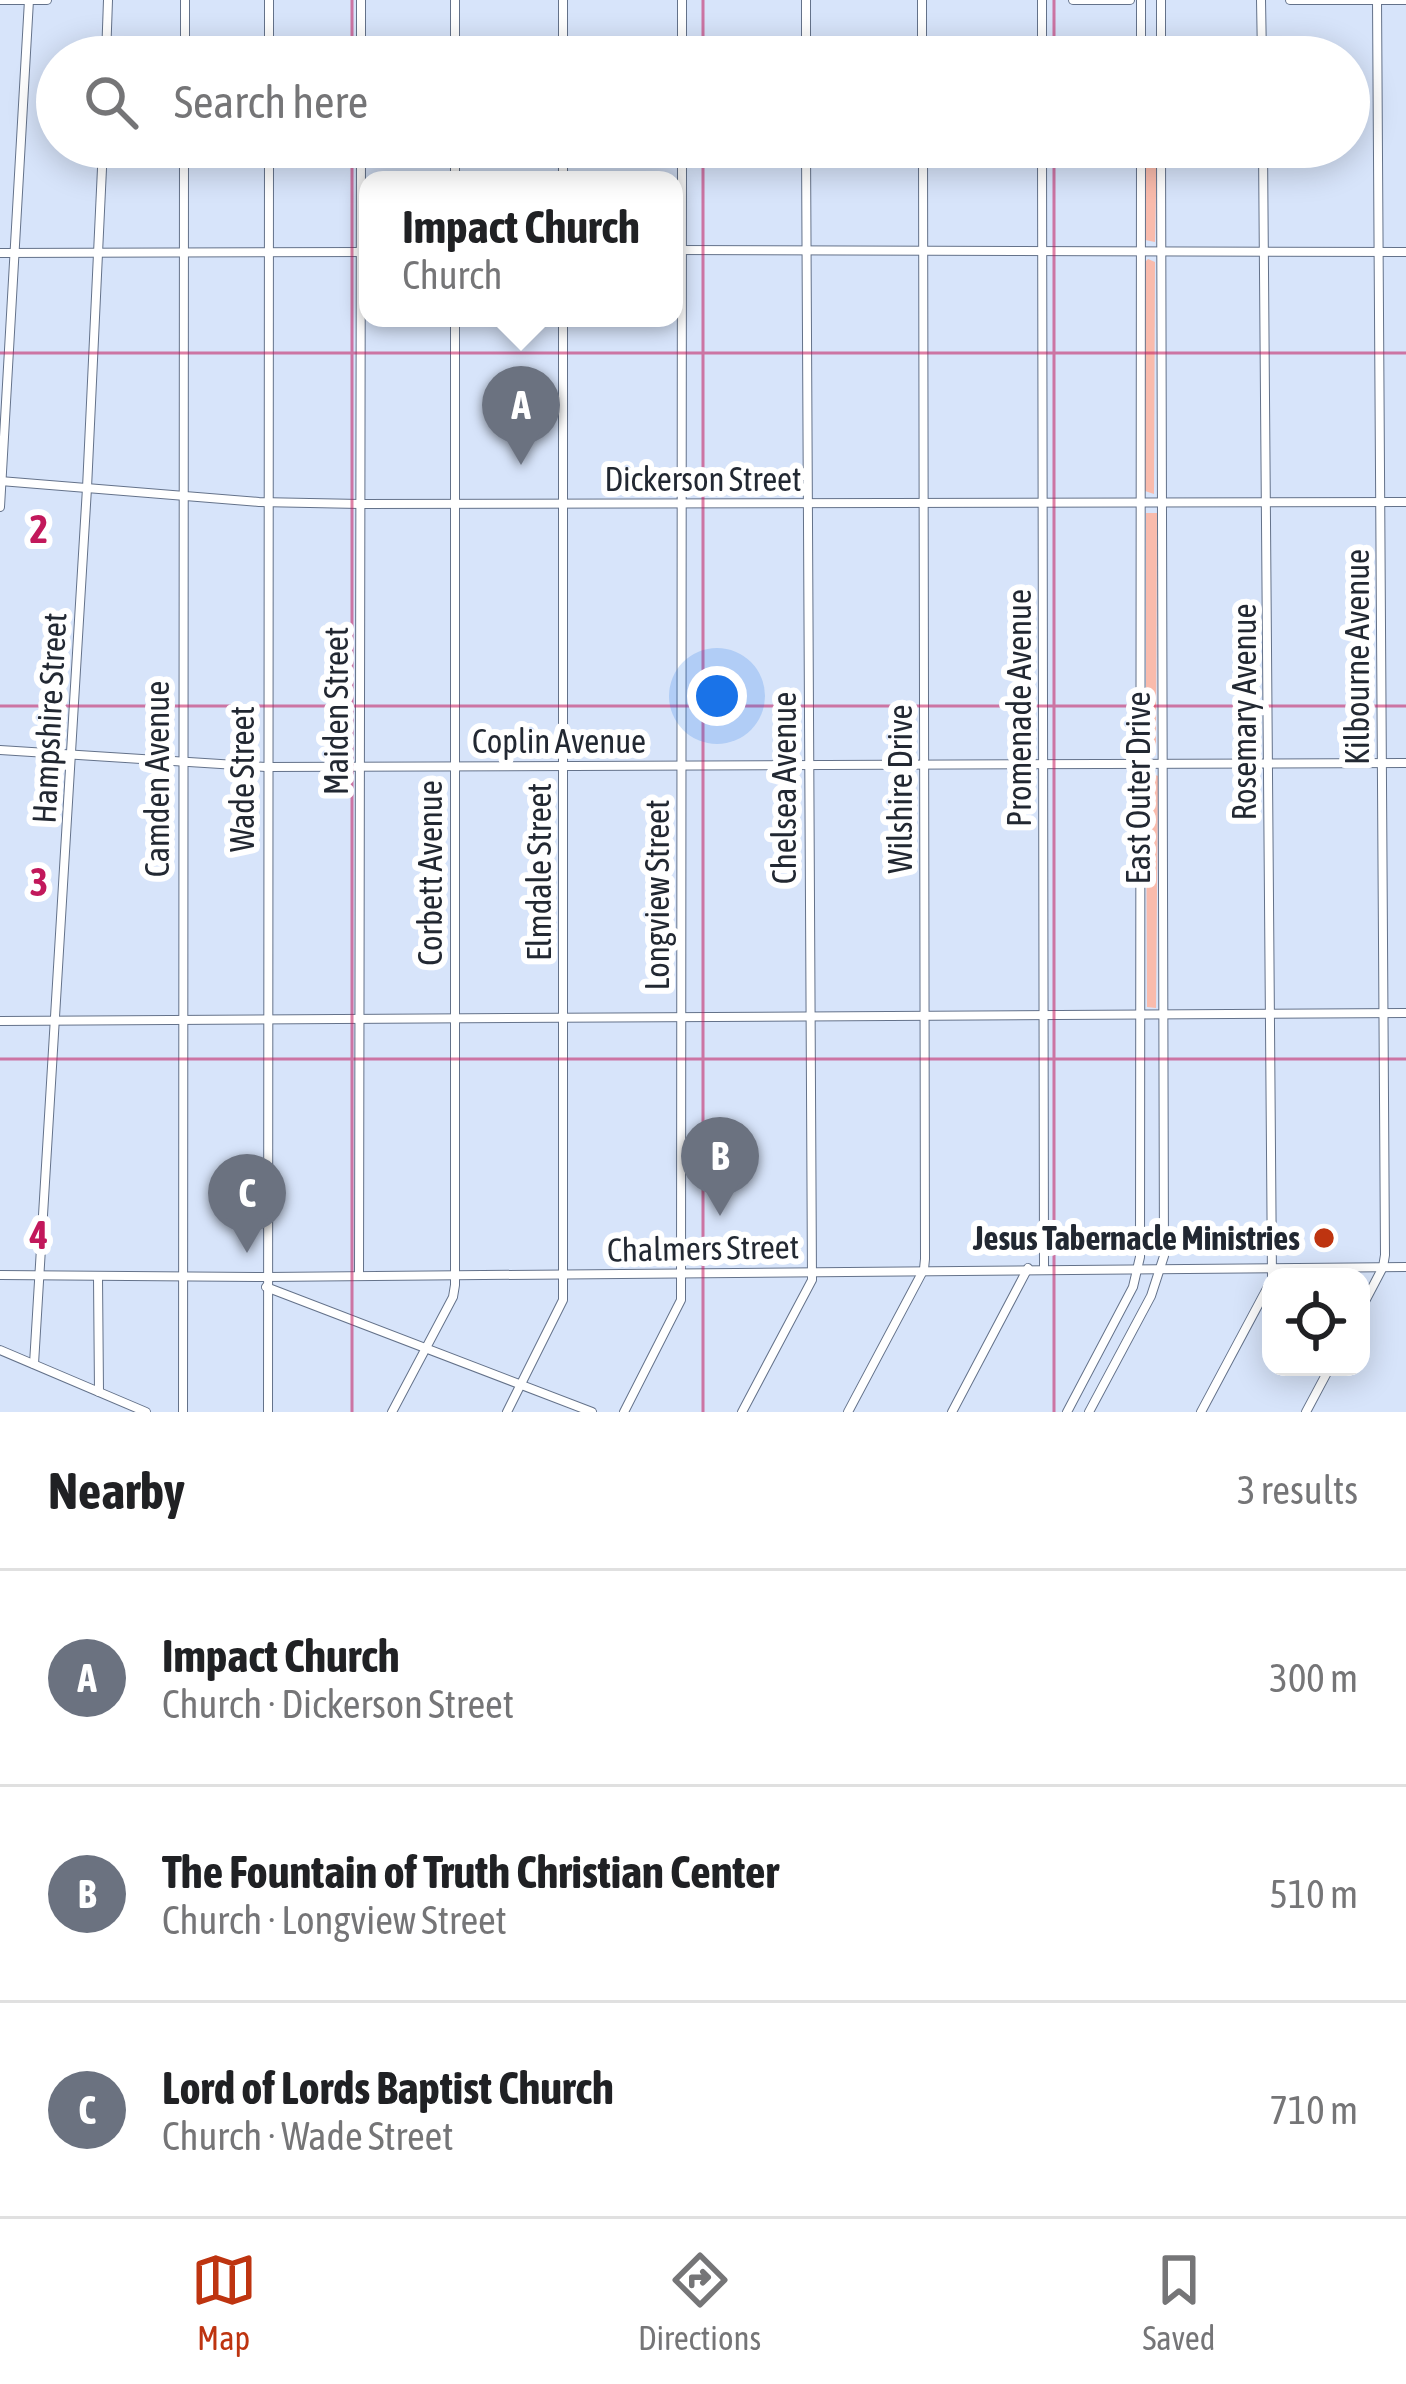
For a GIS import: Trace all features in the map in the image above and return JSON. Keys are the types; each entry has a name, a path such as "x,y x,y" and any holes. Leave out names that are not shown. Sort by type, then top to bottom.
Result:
{"street":[{"path":"0,0 47,0"},
{"path":"0,507 29,0"},
{"path":"107,36 108,0"},
{"path":"184,36 185,0"},
{"path":"269,0 269,36"},
{"path":"361,0 361,36"},
{"path":"455,0 455,36"},
{"path":"563,0 563,36"},
{"path":"682,0 682,36"},
{"path":"806,0 806,36"},
{"path":"922,0 922,36"},
{"path":"1042,0 1042,36"},
{"path":"1073,0 1130,0"},
{"path":"1141,0 1141,36"},
{"path":"1161,0 1161,36"},
{"path":"1262,0 1262,36"},
{"path":"1290,0 1406,0"},
{"name":"Kilbourne Avenue","path":"1370,1292 1383,1267 1377,0"},
{"name":"Hampshire Street","path":"34,1364 102,168"},
{"name":"Camden Avenue","path":"183,1412 184,168"},
{"name":"Wade Street","path":"268,168 268,1412"},
{"name":"Chelsea Avenue","path":"742,1412 812,1280 806,168"},
{"name":"Wilshire Drive","path":"848,1412 924,1269 922,168"},
{"name":"Promenade Avenue","path":"1042,168 1044,1268"},
{"name":"East Outer Drive","path":"1067,1412 1133,1287 1140,1241 1141,168"},
{"name":"East Outer Drive","path":"1089,1412 1151,1296 1164,1243 1161,168"},
{"name":"Rosemary Avenue","path":"1263,168 1272,1268"},
{"path":"683,250 1406,252"},
{"path":"0,253 359,252"},
{"name":"Maiden Street","path":"359,1275 363,327"},
{"name":"Corbett Avenue","path":"392,1412 453,1297 455,327"},
{"name":"Elmdale Street","path":"507,1412 562,1305 563,327"},
{"name":"Longview Street","path":"623,1412 681,1304 679,327"},
{"name":"Dickerson Street","path":"1,481 267,502 360,504 1406,502"},
{"name":"Coplin Avenue","path":"0,750 266,767 1406,763"},
{"path":"0,1022 1406,1013"},
{"path":"1141,1160 1164,1160"},
{"path":"1140,1241 1164,1243"},
{"name":"Chalmers Street","path":"1369,1268 1406,1267"},
{"path":"952,1412 1028,1268"},
{"name":"Chalmers Street","path":"0,1275 181,1276 266,1282 359,1275 1028,1268 1262,1274"},
{"path":"98,1277 99,1392"},
{"path":"266,1282 592,1412"},
{"path":"1133,1287 1151,1296"},
{"name":"Rosemary Avenue","path":"1201,1412 1262,1294"},
{"path":"0,1350 146,1412"},
{"path":"1096,1356 1114,1365"},
{"path":"1306,1412 1325,1376"}],"shaded area":[{"path":"1145,168 1157,168 1155,242 1145,240"},
{"path":"1148,259 1155,262 1154,494 1145,491 1144,263"},
{"path":"1146,513 1157,513 1156,755 1146,752"},
{"path":"1150,773 1158,776 1156,1008 1147,1007 1146,777"}],"place":[{"name":"Impact Church","path":"521,465"},
{"name":"The Fountain of Truth Christian Center","path":"720,1216"},
{"name":"Jesus Tabernacle Ministries","path":"1324,1238"},
{"name":"Lord of Lords Baptist Church","path":"247,1253"}]}
